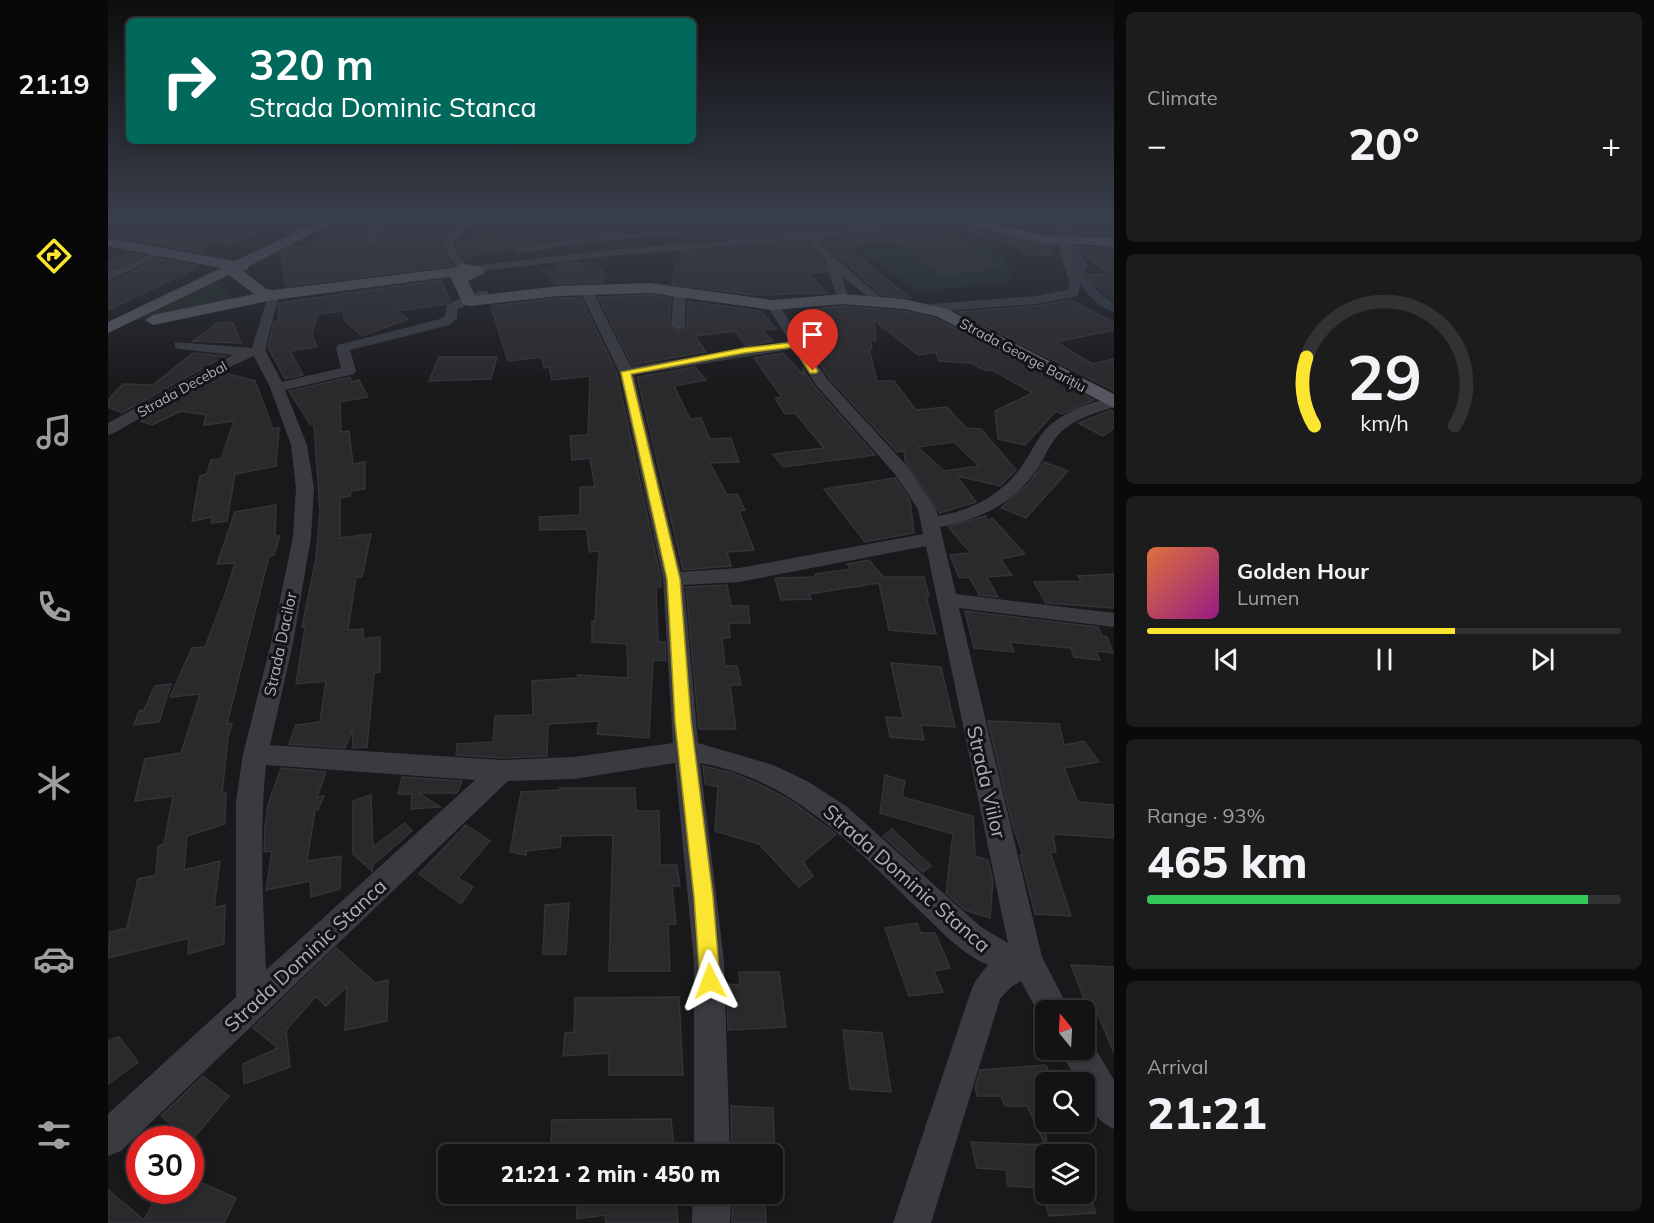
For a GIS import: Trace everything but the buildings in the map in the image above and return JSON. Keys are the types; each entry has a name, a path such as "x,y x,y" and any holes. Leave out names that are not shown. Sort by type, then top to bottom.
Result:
{"main road":[{"path":"108,321 214,273"},
{"path":"108,329 216,273"},
{"path":"235,273 262,293 273,295"},
{"path":"108,329 273,295 441,273"},
{"path":"464,273 470,301 506,297"},
{"path":"465,273 484,294 506,297"},
{"name":"Strada George Barițiu","path":"506,297 586,290 650,288 773,305 843,299 876,300 931,308 1114,402"}],"street":[{"path":"835,273 843,299"},
{"path":"846,273 876,300"},
{"path":"931,308 1043,299 1074,293 1076,281 1074,273"},
{"path":"111,275 137,278"},
{"path":"586,290 626,372 673,579 687,750 709,961 712,1144"},
{"path":"678,326 680,291"},
{"path":"277,387 349,371 343,348 445,322 452,318 451,307 484,294"},
{"path":"180,345 255,351 273,295"},
{"name":"Strada Viilor","path":"773,305 831,394 911,482 933,530 1028,962 1048,1000"},
{"path":"626,372 797,344"},
{"name":"Strada Dacilor","path":"252,1003 248,829 255,754 282,643 305,511 304,466 277,387 255,351"},
{"name":"Strada Decebal","path":"108,430 229,362 255,351"},
{"path":"673,579 739,575 933,530 996,504 1019,481 1054,430 1072,418 1114,402"},
{"path":"948,600 1114,620"},
{"name":"Strada Dominic Stanca","path":"255,754 502,771 574,768 687,750 745,766 798,789 837,814 970,938 987,950 1009,960 1028,962"},
{"name":"Strada Dominic Stanca","path":"108,1138 502,771"},
{"path":"912,1223 987,991 996,977 1008,969 1028,962"},
{"path":"1083,1060 1114,1112"},
{"path":"711,1204 711,1223"}],"shaded area":[{"path":"543,273 606,273 610,279 588,287 552,284"},
{"path":"891,273 1012,273 1013,275 1007,284 914,291"},
{"path":"213,281 235,299 133,321"}],"waterway":[{"path":"1080,273 1088,288 1114,308"}],"route":[{"path":"710,981 704,897 683,721 673,579 652,478 626,372 676,365 760,348 797,344 813,371"}]}
